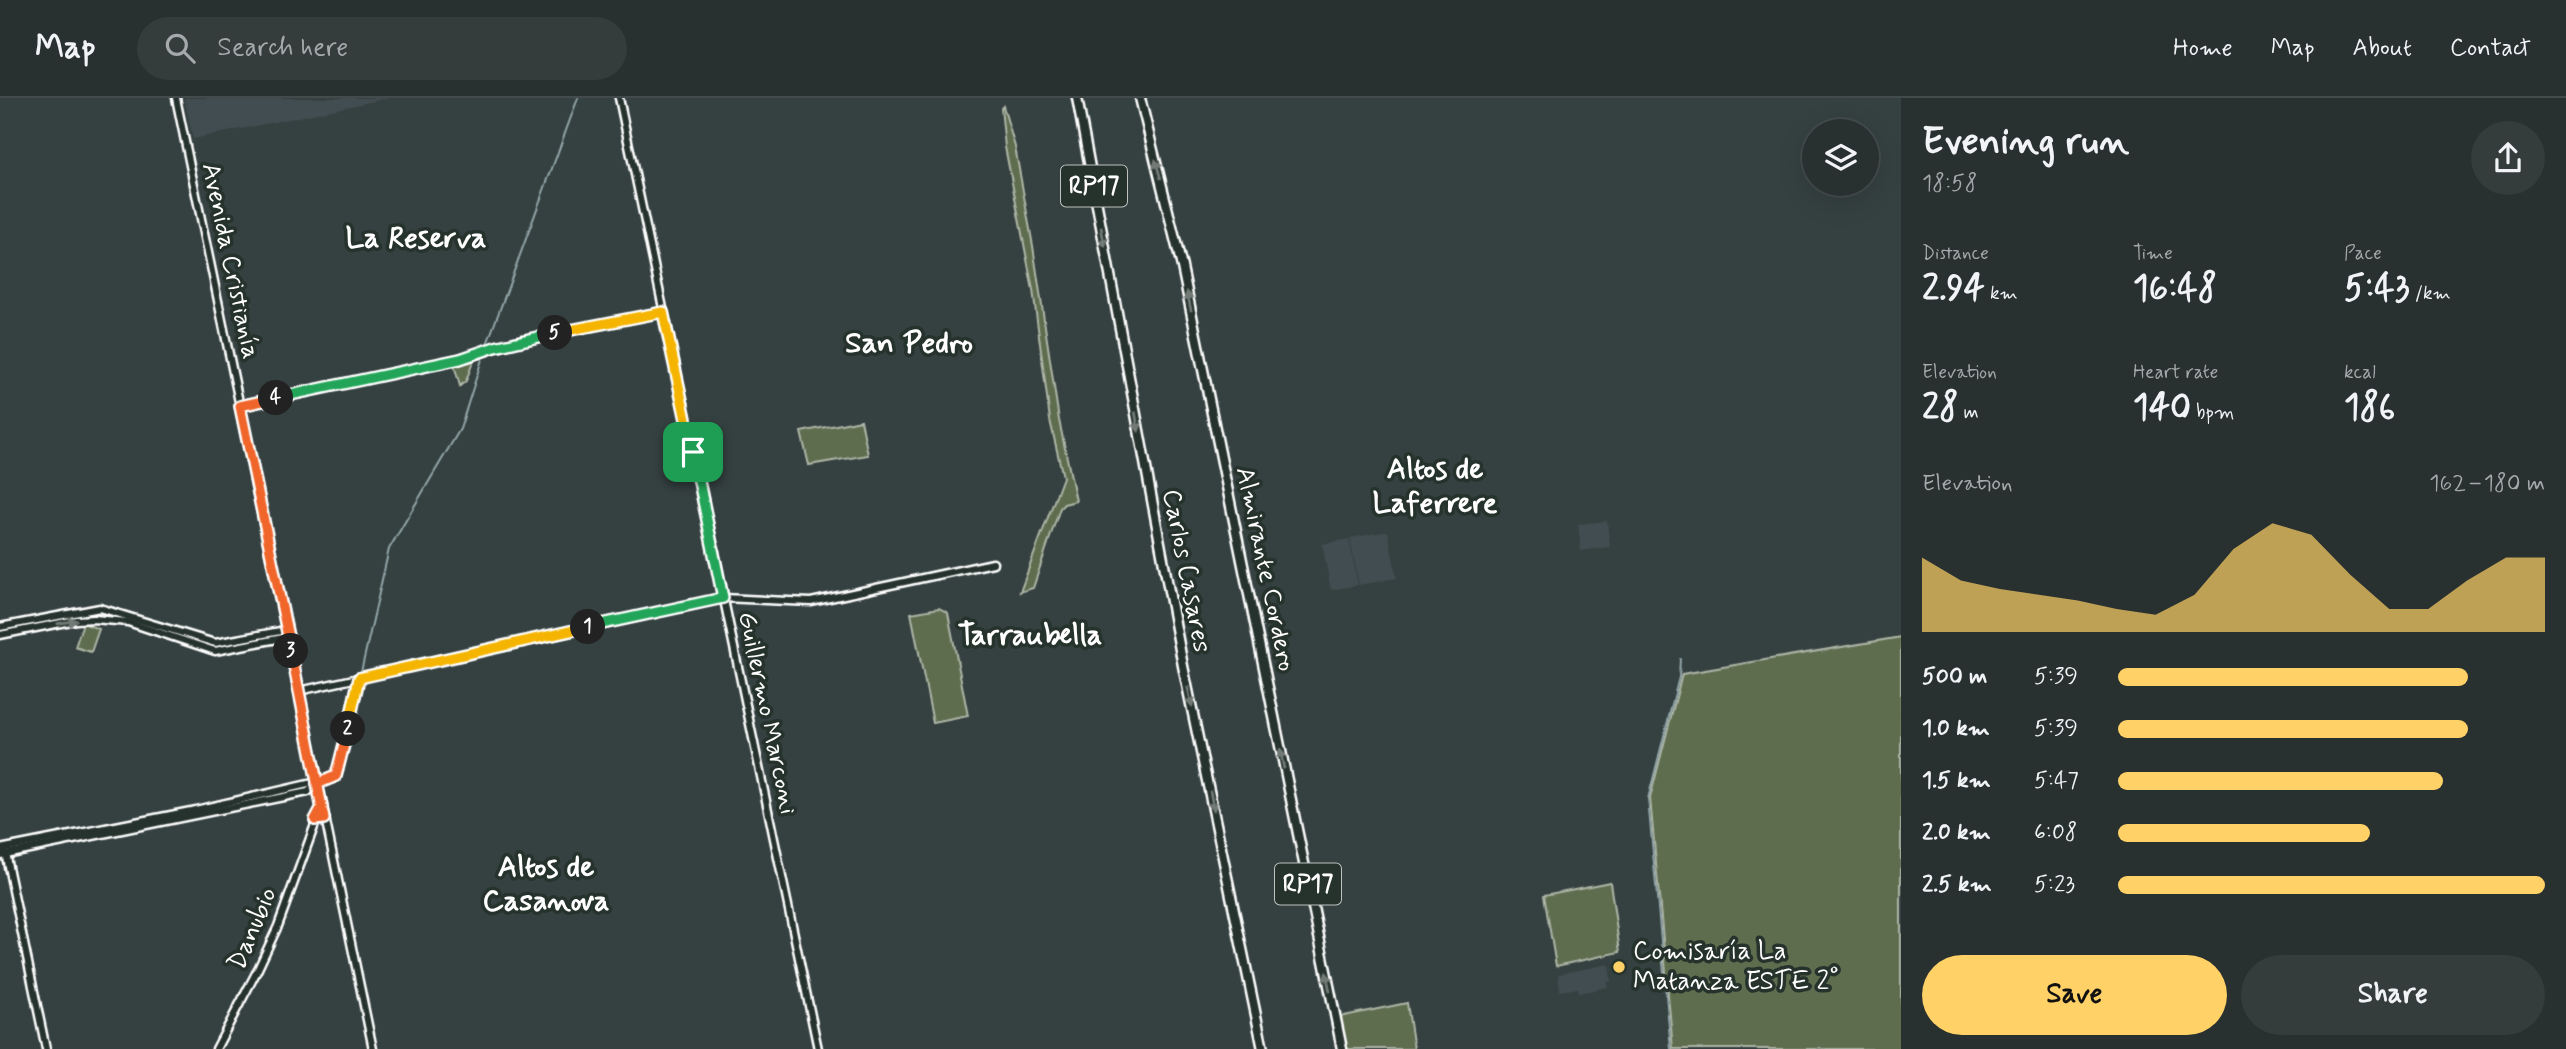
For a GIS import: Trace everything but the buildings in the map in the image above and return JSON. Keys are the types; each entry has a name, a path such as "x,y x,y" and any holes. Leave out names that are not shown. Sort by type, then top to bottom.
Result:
{"main road":[{"name":"Carlos Casares","path":"1077,98 1183,666 1263,1049"},
{"name":"Almirante Cordero","path":"1140,98 1182,267 1342,1049"}],"street":[{"name":"Avenida Cristianía","path":"176,98 373,1049"},
{"name":"Guillermo Marconi","path":"619,98 818,1049"},
{"path":"240,406 399,373 491,348 663,312"},
{"path":"299,691 723,598 811,602 993,563"},
{"path":"0,627 100,608 215,643 287,634"},
{"path":"0,635 94,619 128,622 215,651 287,634"},
{"path":"46,1049 2,851 317,784 334,778 359,678"},
{"name":"Danubio","path":"216,1049 278,926 322,807"},
{"path":"315,820 324,819"}],"shaded area":[{"path":"184,98 389,98 193,139"},
{"path":"1607,521 1610,547 1581,551 1578,524"},
{"path":"1388,531 1397,578 1359,585 1350,538"},
{"path":"1349,539 1358,585 1331,590 1322,544"},
{"path":"1609,964 1611,981 1607,982 1608,987 1579,993 1578,988 1560,991 1558,974"}],"green space":[{"path":"1003,106 1015,147 1059,420 1076,501 1060,508 1033,588 1020,592 1063,477 1050,420 1033,290 1005,147"},
{"path":"474,359 466,381 460,386 454,365"},
{"path":"861,420 868,455 809,465 801,432"},
{"path":"939,608 948,613 968,716 933,723 911,613"},
{"path":"83,623 99,629 91,652 75,647"},
{"path":"1901,637 1901,1049 1673,1049 1650,798 1682,674"},
{"path":"1610,882 1620,952 1556,966 1544,895"},
{"path":"1407,1003 1414,1049 1346,1049 1339,1017"}],"waterway":[{"path":"486,347 578,98"},
{"path":"361,672 389,549 460,429 483,356"},
{"path":"1671,1049 1648,799 1679,677 1680,659"}],"place":[{"name":"Comisaría La Matanza ESTE 2°","path":"1619,967"}],"district":[{"name":"La Reserva","path":"416,238"},
{"name":"San Pedro","path":"909,343"},
{"name":"Altos de Laferrere","path":"1435,486"},
{"name":"Tarraubella","path":"1030,635"},
{"name":"Altos de Casanova","path":"546,884"}],"route":[{"path":"693,452 663,312 518,341 473,356 240,406 293,663 312,760 320,798 322,807 315,820 324,819 320,798 317,784 334,778 337,774 359,678 723,598 693,452"}]}
